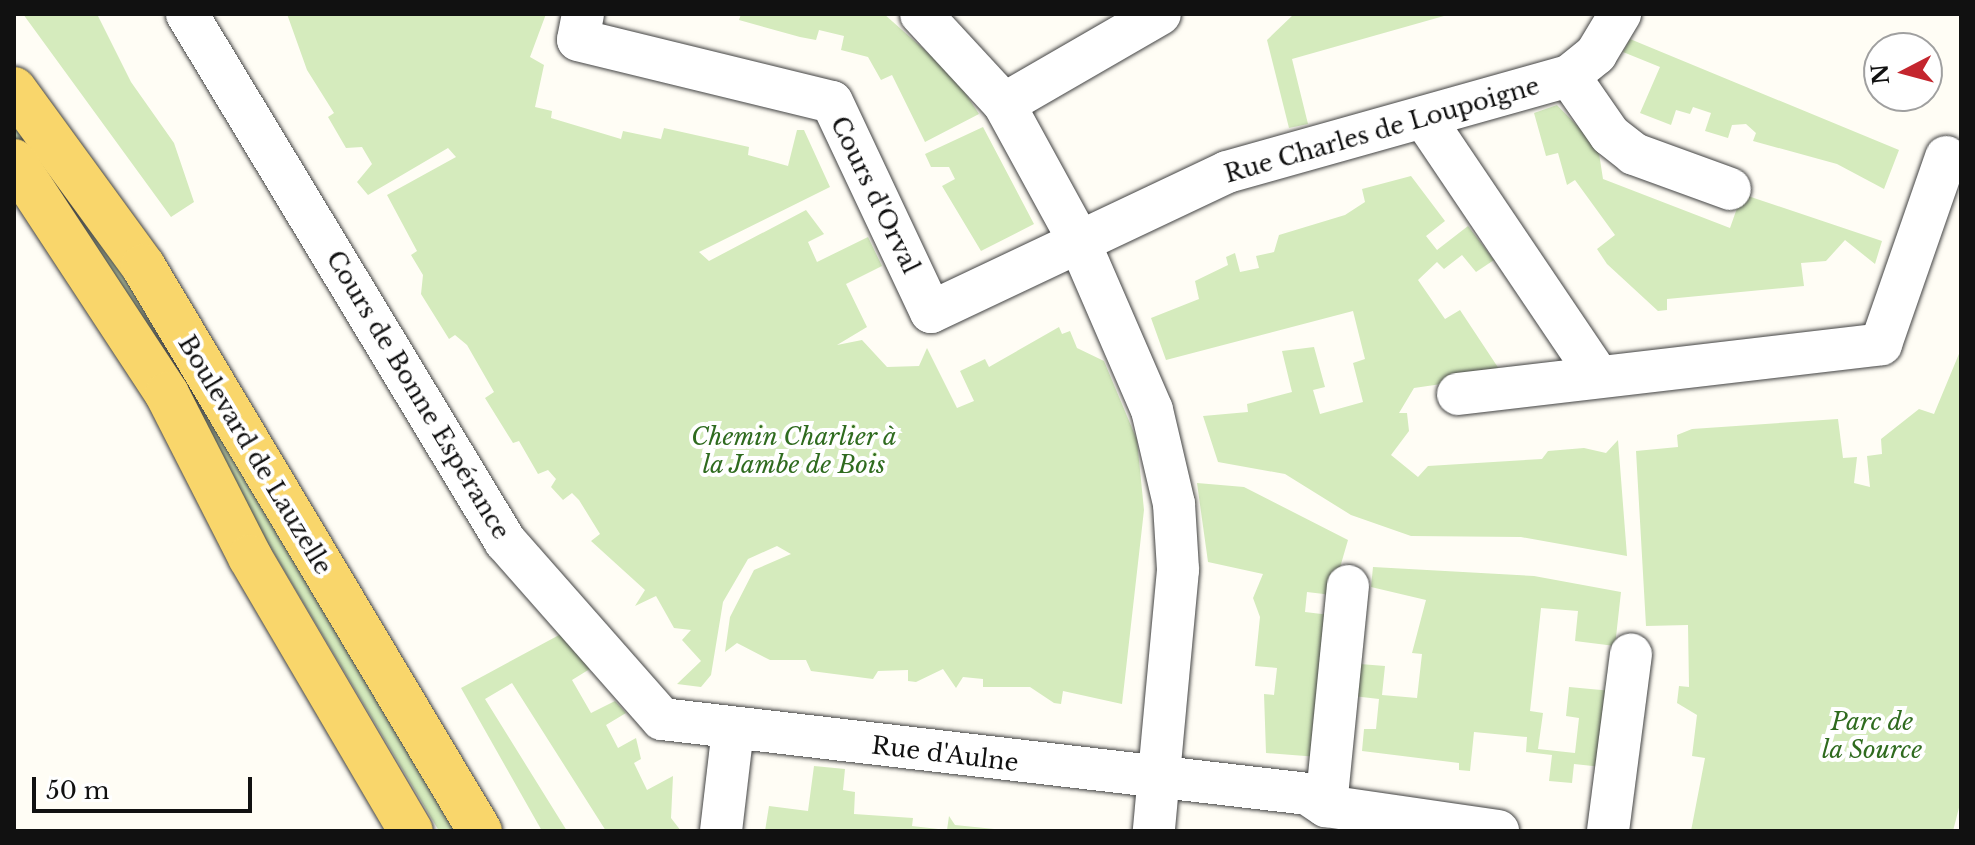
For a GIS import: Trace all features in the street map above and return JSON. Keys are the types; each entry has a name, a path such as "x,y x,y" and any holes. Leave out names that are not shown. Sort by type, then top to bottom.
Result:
{"main road":[{"name":"Boulevard de Lauzelle","path":"14,89 143,266 480,831"},
{"name":"Boulevard de Lauzelle","path":"14,161 167,394 264,581 411,831"}],"street":[{"name":"Cours de Bonne Espérance","path":"187,14 505,541 662,719 733,729"},
{"name":"Cours d'Orval","path":"583,14 578,40 832,102 931,312 1078,239"},
{"path":"921,14 1004,104 1078,239 1162,447 1174,504 1175,628 1154,831"},
{"path":"1004,104 1160,14"},
{"name":"Rue Charles de Loupoigne","path":"1078,239 1227,172 1569,76 1618,18"},
{"path":"1569,76 1610,135 1634,154 1730,189"},
{"path":"1424,118 1596,373"},
{"path":"1458,394 1596,373 1881,344 1946,157"},
{"path":"1326,806 1348,586"},
{"path":"1608,831 1631,654"},
{"path":"721,831 733,729"},
{"name":"Rue d'Aulne","path":"733,729 1308,794 1326,806 1498,831"}],"green space":[{"path":"23,14 97,14 131,82 174,143 194,202 171,217"},
{"name":"Chemin Charlier à la Jambe de Bois","path":"287,14 546,14 530,57 544,65 535,107 552,111 551,118 621,139 623,131 661,139 664,128 749,147 748,155 788,166 797,130 804,130 830,187 699,252 709,261 806,210 824,234 808,242 817,262 868,237 882,266 846,284 867,327 837,345 862,340 887,367 919,366 927,348 957,408 974,401 960,371 985,359 989,367 1059,327 1062,334 1070,331 1077,348 1104,361 1137,440 1144,510 1122,704 1063,691 1061,704 1054,703 1030,687 983,687 983,679 963,677 956,688 943,669 916,682 908,681 908,670 878,671 873,679 811,671 806,660 770,660 737,643 725,652 730,617 754,570 791,554 777,546 748,559 723,602 711,675 701,687 677,684 701,661 682,640 691,630 674,628 656,596 635,606 645,590 591,541 600,534 579,500 572,493 563,500 551,487 556,479 548,470 538,474 519,441 513,443 485,398 494,392 467,345 455,335 449,339 421,294 423,275 411,255 417,251 387,195 456,157 448,148 368,195 357,182 372,164 362,147 346,148 328,117 334,113 307,70"},
{"path":"741,14 884,14 954,76 979,114 925,142 892,75 881,80 868,57 841,50 844,36 819,30 816,40 800,37 739,20"},
{"path":"1294,14 1451,14 1292,59 1308,124 1289,128 1267,40"},
{"path":"1630,39 1899,150 1884,189 1837,164 1753,141 1756,133 1746,124 1732,125 1728,138 1705,131 1711,113 1693,107 1690,114 1676,110 1671,125 1640,113 1660,67 1623,52"},
{"path":"14,103 47,145 471,831 439,831 226,472 14,144"},
{"path":"1557,105 1598,147 1603,179 1730,228 1742,194 1882,241 1875,264 1845,240 1826,261 1801,263 1804,286 1667,299 1667,310 1658,311 1607,264 1597,249 1615,235 1575,180 1567,185 1558,153 1546,156 1534,113"},
{"path":"983,127 1034,224 981,251 942,186 955,179 949,167 931,167 925,154"},
{"path":"1411,176 1445,221 1426,236 1437,250 1468,226 1494,260 1476,272 1462,255 1444,269 1437,262 1418,280 1445,319 1460,310 1503,375 1414,388 1399,413 1407,413 1409,431 1391,455 1418,477 1428,466 1542,459 1548,451 1584,448 1606,453 1618,440 1627,556 1521,537 1411,536 1351,515 1285,474 1218,462 1203,416 1248,412 1247,404 1292,392 1282,351 1314,347 1325,387 1313,390 1320,414 1363,402 1353,363 1365,359 1353,311 1166,360 1151,318 1199,299 1195,281 1228,265 1226,257 1235,253 1240,272 1259,268 1256,256 1274,252 1279,235 1345,215 1365,202 1362,189"},
{"name":"Parc de la Source","path":"1961,349 1961,800 1953,831 1691,831 1705,758 1692,756 1697,715 1677,703 1679,686 1689,687 1688,625 1646,626 1636,451 1678,447 1677,435 1692,429 1838,419 1843,458 1857,457 1854,483 1870,487 1867,456 1882,454 1881,439 1919,409 1934,414"},
{"path":"1197,483 1244,487 1348,540 1332,595 1307,592 1305,612 1330,615 1318,757 1266,753 1264,694 1274,695 1277,668 1255,666 1260,617 1253,598 1263,574 1208,562"},
{"path":"1373,567 1534,576 1621,592 1615,646 1575,641 1578,611 1541,608 1530,711 1543,713 1538,749 1575,753 1579,718 1566,716 1569,687 1612,691 1602,767 1574,764 1572,783 1549,781 1552,755 1526,752 1527,737 1474,732 1470,771 1459,770 1459,763 1362,751 1364,729 1376,729 1379,699 1353,696 1360,664 1385,666 1382,695 1417,698 1422,654 1412,653 1426,600 1371,587"},
{"path":"561,634 593,667 572,680 591,713 615,701 626,713 606,725 618,748 636,738 641,759 634,763 647,790 673,776 671,818 681,831 606,831 512,683 485,699 567,831 542,831 461,688"},
{"path":"814,766 845,769 843,790 855,792 854,814 913,818 912,826 947,830 949,816 955,825 1014,831 765,831 769,806 808,811"}]}
